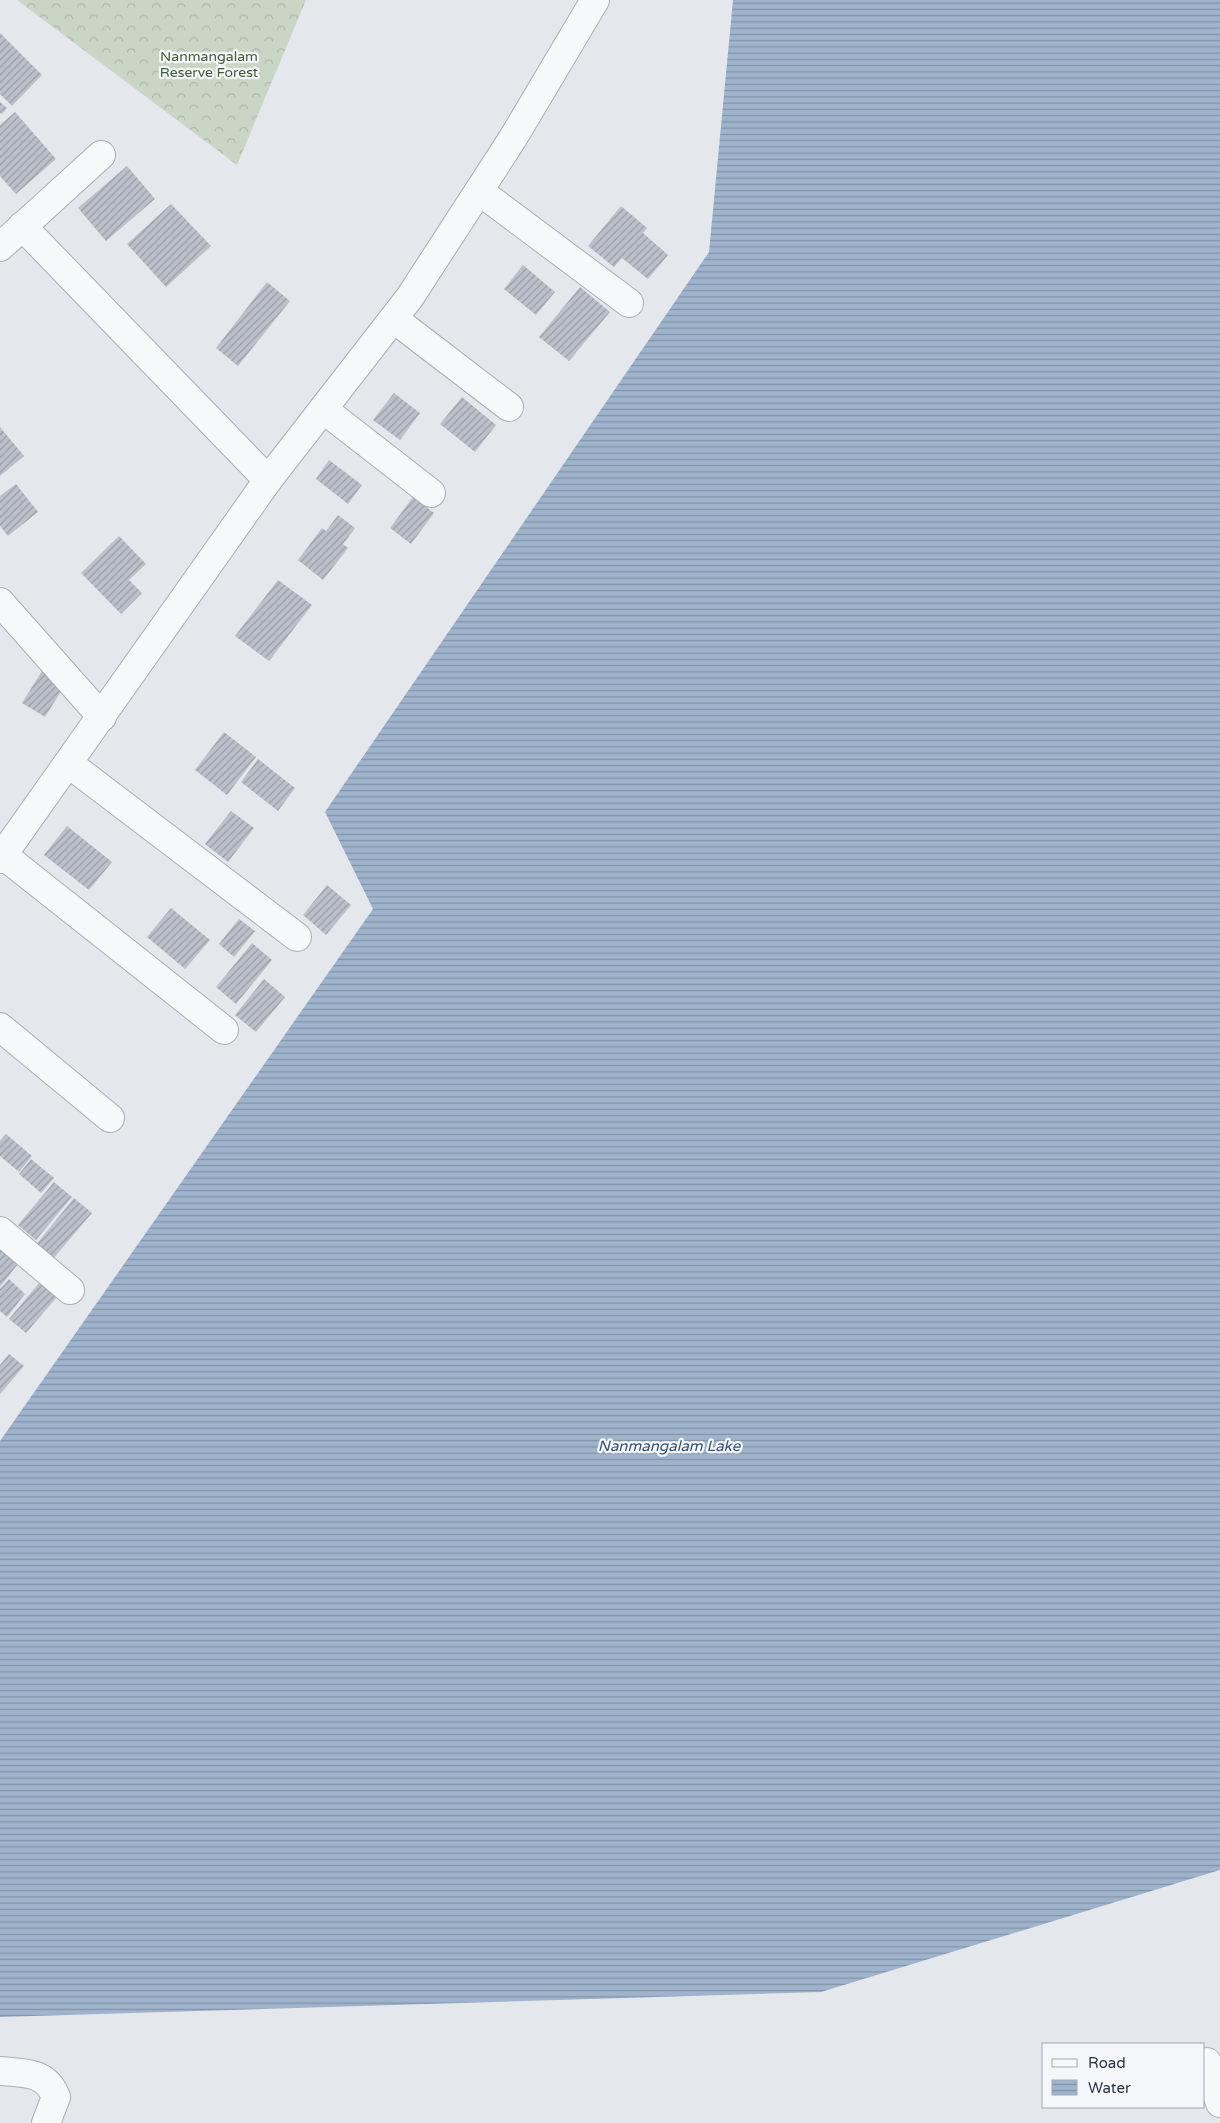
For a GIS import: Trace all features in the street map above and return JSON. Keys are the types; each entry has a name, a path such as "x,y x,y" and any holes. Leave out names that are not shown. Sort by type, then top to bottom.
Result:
{"street":[{"path":"224,1030 1,857 102,717 268,480 410,297 513,138 595,0"},
{"path":"0,247 101,156"},
{"path":"479,191 628,303"},
{"path":"22,226 268,480"},
{"path":"394,318 509,407"},
{"path":"323,409 431,493"},
{"path":"0,602 102,717"},
{"path":"68,763 297,938"},
{"path":"0,1027 110,1118"},
{"path":"0,1231 70,1290"},
{"path":"1207,2062 1220,2103"},
{"path":"0,2071 33,2074 44,2079 56,2097 46,2123"}],"green space":[{"name":"Nanmangalam Reserve Forest","path":"17,0 306,0 237,165"}],"water":[{"name":"Nanmangalam Lake","path":"733,0 1220,0 1220,1870 821,1992 0,2017 0,1441 373,909 325,812 709,252"}],"building":[{"path":"0,33 42,75 12,106 0,94"},
{"path":"0,102 7,108 2,114 0,113"},
{"path":"15,112 56,159 16,194 0,176 0,125"},
{"path":"127,166 155,199 106,241 78,208"},
{"path":"171,204 211,246 166,287 127,244"},
{"path":"621,206 647,228 643,233 668,255 648,279 622,258 614,267 588,246"},
{"path":"523,265 555,292 536,315 504,289"},
{"path":"267,282 290,301 238,366 216,348"},
{"path":"580,287 610,312 569,361 539,337"},
{"path":"394,393 420,413 400,440 373,420"},
{"path":"462,397 496,425 475,452 440,424"},
{"path":"0,427 24,456 0,476"},
{"path":"329,460 362,485 348,504 316,479"},
{"path":"16,484 38,512 8,536 0,526 0,496"},
{"path":"413,497 434,513 411,544 390,528"},
{"path":"338,515 355,528 343,544 348,548 323,580 298,560 322,528 326,531"},
{"path":"119,536 146,564 129,580 142,593 121,614 81,573"},
{"path":"278,580 312,605 269,661 235,636"},
{"path":"42,671 65,685 45,717 22,703"},
{"path":"224,732 256,757 227,795 195,770"},
{"path":"258,759 295,788 278,811 241,782"},
{"path":"231,811 254,828 228,862 205,844"},
{"path":"67,826 112,862 89,890 44,855"},
{"path":"327,885 351,905 326,935 303,915"},
{"path":"171,908 210,940 185,969 147,937"},
{"path":"239,919 255,931 234,957 219,944"},
{"path":"252,943 272,960 236,1004 216,987"},
{"path":"264,979 285,997 256,1032 235,1015"},
{"path":"6,1134 32,1156 19,1172 0,1156 0,1141"},
{"path":"31,1159 54,1178 41,1193 19,1174"},
{"path":"54,1182 72,1197 36,1240 18,1225"},
{"path":"74,1198 92,1213 52,1260 35,1246"},
{"path":"0,1249 18,1264 0,1287"},
{"path":"9,1279 25,1294 7,1317 0,1311 0,1289"},
{"path":"39,1283 57,1297 26,1333 9,1319"},
{"path":"9,1354 24,1366 0,1394 0,1365"}]}
